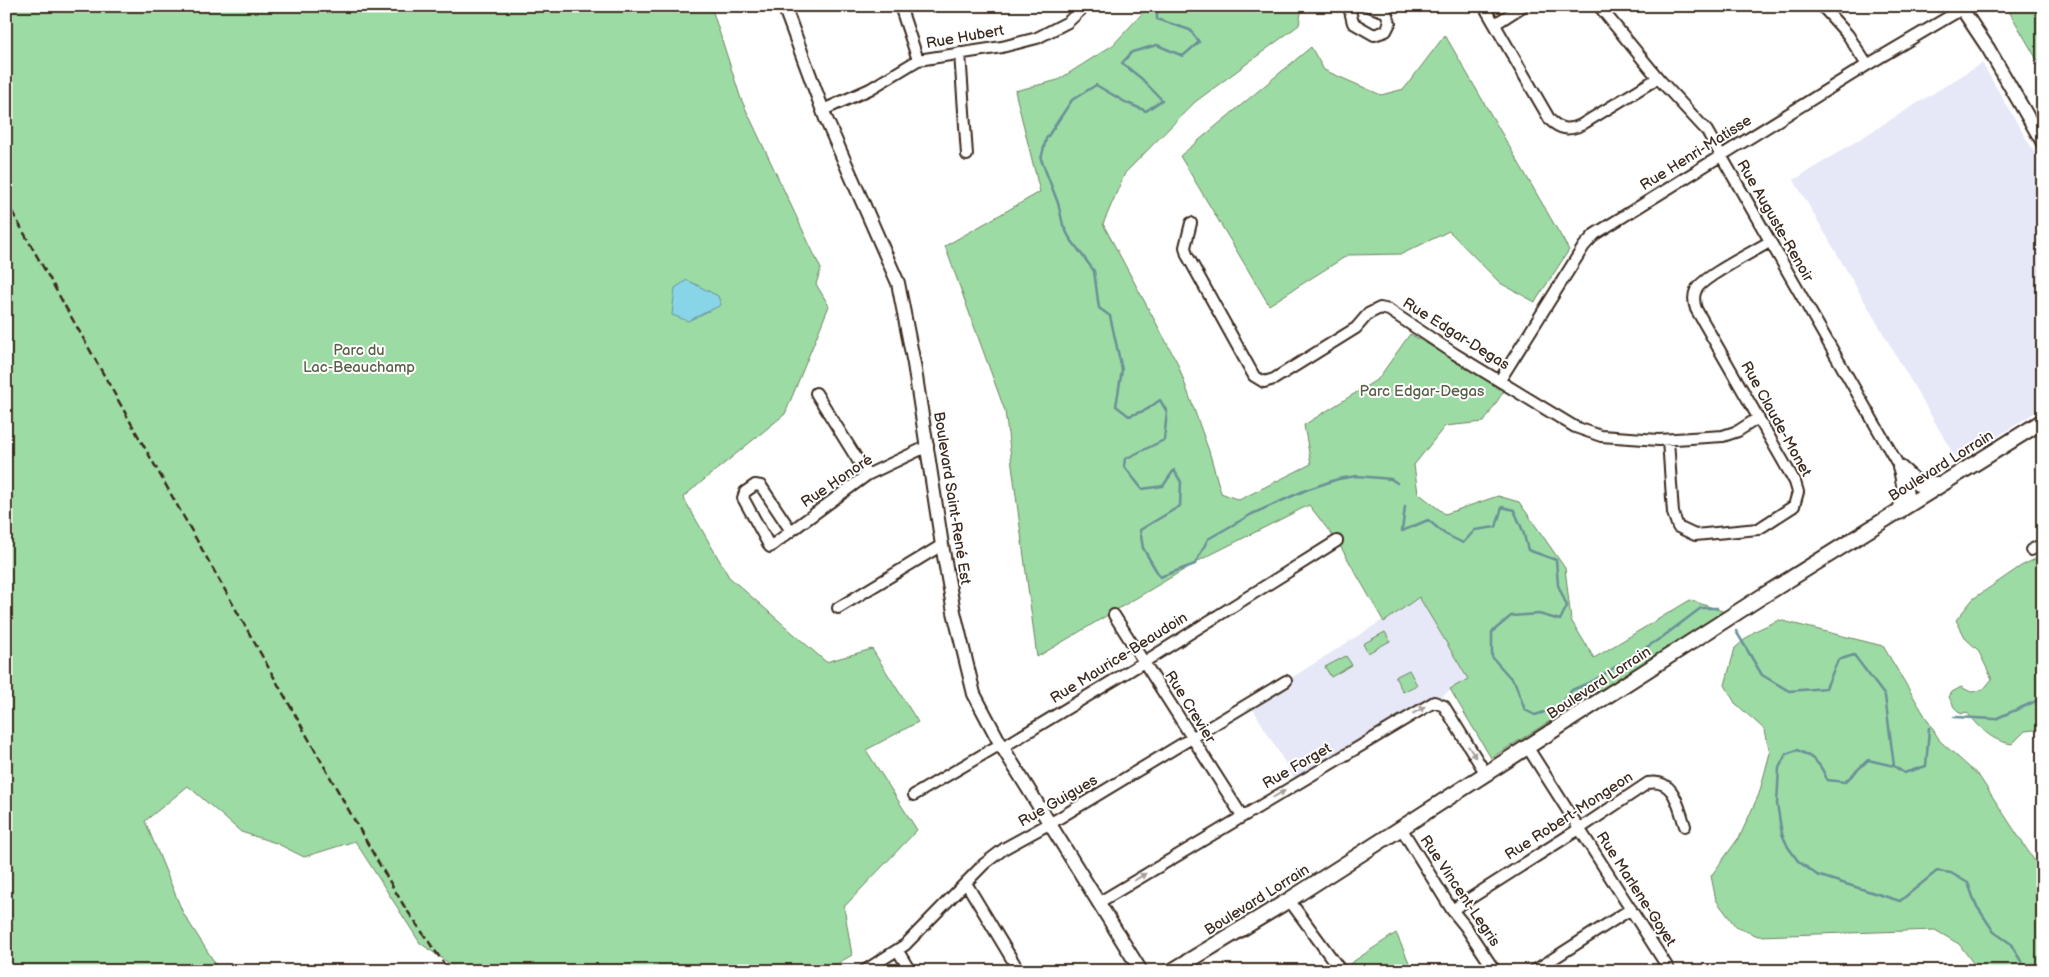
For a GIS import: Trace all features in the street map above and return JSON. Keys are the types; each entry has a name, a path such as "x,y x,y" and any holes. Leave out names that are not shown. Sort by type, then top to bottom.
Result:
{"main road":[{"name":"Boulevard Lorrain","path":"1172,971 1289,900 1761,597 2043,421"},
{"path":"1900,468 1918,484 1933,486 1943,484"},
{"path":"1899,512 1906,495 1900,468"}],"street":[{"name":"Boulevard Saint-René Est","path":"784,6 822,110 898,283 905,312 928,446 954,612 971,684 978,704 1049,824 1141,971"},
{"path":"900,6 918,60"},
{"name":"Rue Hubert","path":"822,110 870,89 918,60 1002,47 1037,38 1068,22 1084,6"},
{"path":"1351,6 1350,15 1353,23 1374,35 1386,31 1390,23 1386,12 1368,6"},
{"path":"1484,6 1550,120 1562,128 1574,129 1658,78"},
{"path":"1495,24 1523,6"},
{"name":"Rue Auguste-Renoir","path":"1599,6 1658,78 1702,124 1900,468"},
{"path":"1822,6 1848,35 1868,65"},
{"path":"1962,9 1988,48 2043,143"},
{"name":"Rue Henri-Matisse","path":"1500,380 1584,246 1595,234 1962,9"},
{"path":"960,53 967,155"},
{"name":"Rue Edgar-Degas","path":"1191,224 1185,247 1187,255 1254,376 1258,380 1264,382 1274,379 1356,328 1368,314 1380,308 1389,310 1455,354 1575,427 1601,436 1668,440 1722,436 1738,431 1758,418"},
{"name":"Rue Claude-Monet","path":"1668,440 1674,513 1678,527 1686,532 1695,534 1758,529 1794,506 1798,492 1795,482 1696,309 1694,295 1700,284 1769,242"},
{"path":"816,393 867,475"},
{"name":"Rue Honoré","path":"791,531 761,486 755,485 745,492 743,498 770,547 867,475 928,446"},
{"name":"Rue Maurice-Beaudoin","path":"914,795 1001,745 1008,744 1144,662 1337,540"},
{"path":"2031,550 2043,544"},
{"path":"838,608 942,545"},
{"name":"Rue Crevier","path":"1114,615 1242,816"},
{"name":"Rue Guigues","path":"864,971 898,950 997,854 1286,681"},
{"name":"Rue Forget","path":"1098,902 1434,702 1444,706 1486,774"},
{"name":"Rue Marlene-Goyet","path":"1528,748 1670,971"},
{"name":"Rue Robert-Mongeon","path":"1452,910 1579,829 1648,782 1658,781 1668,786 1675,798 1685,826"},
{"name":"Rue Vincent-Legris","path":"1401,828 1452,910 1495,971"},
{"path":"966,883 1020,971"},
{"path":"1289,900 1341,971"},
{"path":"1534,971 1631,909"},
{"path":"898,950 910,971"}],"shaded area":[{"path":"1982,63 2043,167 2043,407 1958,462 1794,180"},
{"path":"1419,597 1468,679 1442,696 1444,706 1441,703 1297,783 1250,704"}],"green space":[{"name":"Parc du Lac-Beauchamp","path":"6,6 711,6 741,99 821,269 816,284 829,306 785,414 683,497 729,577 826,662 872,649 918,722 866,750 917,830 844,907 852,955 825,971 460,971 420,943 355,841 304,857 276,843 241,832 188,786 145,821 183,913 220,971 6,971"},
{"name":"Parc Edgar-Degas","path":"1149,6 1302,6 1299,25 1195,102 1125,173 1103,224 1177,362 1209,451 1221,493 1239,500 1311,464 1304,425 1378,379 1410,334 1505,389 1484,422 1445,426 1414,465 1418,493 1445,514 1498,496 1519,502 1565,568 1571,620 1594,658 1690,600 1725,612 1491,758 1450,689 1468,679 1419,597 1384,622 1339,544 1309,505 1202,559 1037,657 1005,411 945,246 1040,192 1015,91 1058,80 1113,45"},
{"path":"2006,6 2043,6 2043,70"},
{"path":"1445,35 1569,250 1535,302 1500,283 1449,231 1402,254 1348,255 1269,305 1180,156 1311,47 1324,70 1381,95 1404,89"},
{"path":"2043,555 2043,729 2025,731 2012,744 1991,736 1966,712 1961,714 1954,707 1949,697 1952,692 1961,687 1971,692 1983,690 1992,679 1978,650 1966,639 1956,620 1973,599 2021,566"},
{"path":"1779,620 1883,646 1940,741 1979,776 2043,874 2043,971 1979,971 1959,944 1935,930 1758,936 1736,927 1716,900 1711,876 1740,836 1759,794 1770,753 1765,730 1735,703 1725,685 1735,648 1755,631"},
{"path":"1385,632 1390,641 1368,653 1363,644"},
{"path":"1346,656 1352,665 1331,677 1325,667"},
{"path":"1409,670 1417,685 1403,692 1395,677"},
{"path":"1396,933 1413,971 1339,971"}],"water":[{"path":"687,280 718,296 721,305 688,321 672,315 675,288"}],"waterway":[{"path":"1157,6 1157,19 1190,30 1199,42 1183,56 1157,45 1132,52 1122,63 1142,79 1162,100 1146,111 1125,102 1096,85 1072,100 1046,139 1041,159 1058,203 1063,225 1069,237 1094,271 1099,308 1110,316 1122,370 1116,406 1129,416 1146,410 1160,400 1167,412 1164,440 1125,459 1124,466 1142,489 1163,486 1174,470 1181,482 1180,506 1140,530 1143,548 1160,577 1195,564 1208,539 1252,514 1306,490 1338,479 1357,476 1391,479 1397,483"},
{"path":"1405,506 1402,531 1428,520 1445,534 1463,543 1475,530 1496,527 1502,507 1514,510 1523,531 1528,550 1556,560 1558,585 1567,606 1560,620 1539,614 1511,616 1492,632 1492,657 1515,683 1525,710 1535,715 1557,708 1572,690 1593,681 1661,638 1701,608 1717,608"},
{"path":"1736,631 1762,675 1789,691 1826,688 1838,660 1854,655 1885,696 1894,766"},
{"path":"1954,717 1995,719 2043,698"},
{"path":"1929,728 1926,766 1904,773 1894,766 1868,760 1845,782 1827,780 1816,761 1808,755 1797,750 1786,754 1779,768 1777,804 1782,834 1798,861 1817,875 1900,901 1937,871 1951,873 1968,883 1976,905 1994,932 2010,943 2024,966 2030,971"}],"railway":[{"path":"6,201 374,855 404,906 449,971"}]}
